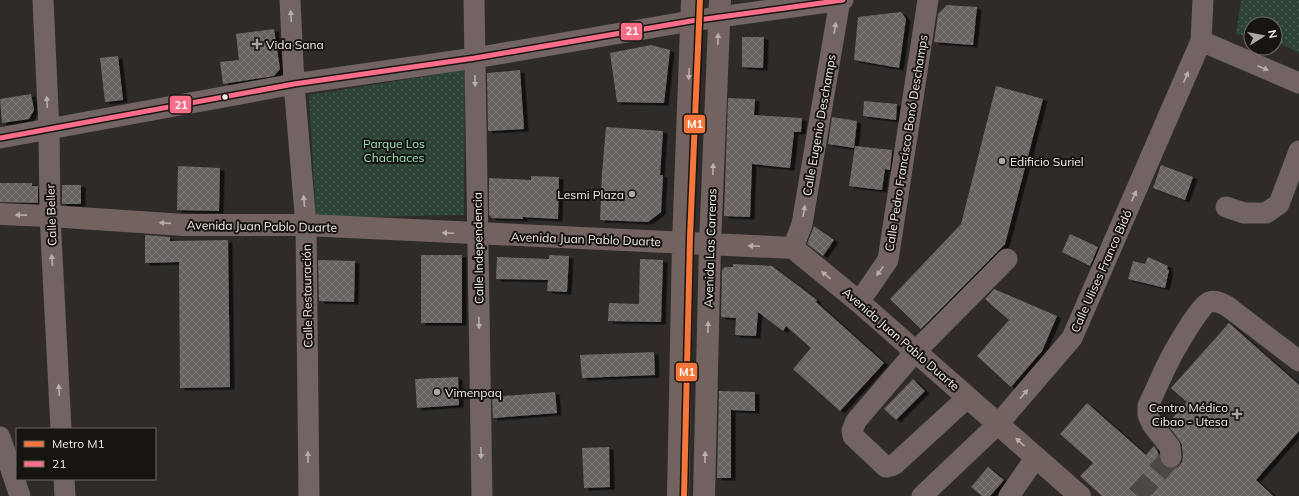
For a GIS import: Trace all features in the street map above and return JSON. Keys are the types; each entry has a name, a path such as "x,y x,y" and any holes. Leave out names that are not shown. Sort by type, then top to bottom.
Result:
{"main road":[{"name":"Avenida Las Carreras","path":"704,496 710,244 719,8"},
{"path":"678,496 683,243 692,10"},
{"name":"Avenida Juan Pablo Duarte","path":"0,214 184,225 306,225 793,248 859,302 1080,496"}],"street":[{"name":"Calle Beller","path":"43,0 49,130 50,216 61,428"},
{"name":"Calle Restauración","path":"290,0 294,84 306,225 309,496"},
{"name":"Calle Independencia","path":"474,0 482,496"},
{"path":"0,138 294,84 475,58 692,10 841,0"},
{"name":"Calle Eugenio Deschamps","path":"793,248 802,224 841,0"},
{"name":"Calle Pedro Francisco Bonó Deschamps","path":"859,302 888,260 928,0"},
{"name":"Calle Ulises Franco Bidó","path":"922,496 999,424 1072,338 1201,41 1203,0"},
{"path":"1201,41 1299,83"},
{"path":"1226,207 1244,213 1266,213 1279,204 1299,151"},
{"path":"968,397 891,466 886,467 853,436 852,431 856,420 915,352 1006,260"},
{"path":"1171,457 1170,448 1152,424 1148,415 1148,406 1172,355 1199,311 1208,302 1217,301 1227,306 1299,361"},
{"path":"0,437 20,496"},
{"path":"1009,496 1036,457"},
{"path":"64,480 65,496"}],"green space":[{"path":"1241,0 1299,0 1299,53 1283,45 1283,16 1243,16 1243,35 1236,34"},
{"name":"Parque Los Chachaces","path":"465,70 464,215 316,218 309,95"}],"building":[{"path":"947,5 977,7 973,45 934,42 938,14"},
{"path":"901,12 906,19 899,68 854,60 858,17"},
{"path":"274,29 280,69 274,76 223,84 220,62 239,60 236,34"},
{"path":"742,37 764,37 763,68 742,67"},
{"path":"651,45 670,50 664,103 617,102 610,53"},
{"path":"118,56 123,100 105,102 100,58"},
{"path":"520,70 524,129 488,131 487,73"},
{"name":"Edificio Suriel","path":"996,86 1043,99 1005,244 921,329 890,299 961,224"},
{"path":"31,94 34,110 29,119 2,123 0,99"},
{"path":"728,98 755,99 754,115 802,118 801,132 794,132 790,168 752,164 750,217 724,216"},
{"path":"864,101 897,104 896,120 863,116"},
{"path":"832,117 857,121 854,148 828,144"},
{"path":"606,127 663,131 660,175 663,175 661,212 648,222 600,220"},
{"path":"855,146 892,150 890,170 885,169 882,190 849,186"},
{"path":"1161,165 1193,177 1185,200 1153,188"},
{"path":"178,166 220,168 219,211 177,210"},
{"path":"531,176 559,177 558,219 523,217 523,219 492,218 489,215 489,178 531,180"},
{"path":"0,183 32,183 32,186 38,186 38,203 0,202"},
{"path":"62,185 81,185 81,204 62,204"},
{"path":"814,226 834,240 823,256 807,244"},
{"path":"1070,234 1098,247 1090,266 1062,252"},
{"path":"145,235 170,237 170,241 228,240 230,387 180,388 179,262 145,263"},
{"path":"421,255 462,255 462,323 421,323"},
{"path":"549,255 569,256 567,292 547,291 548,280 496,279 497,257 549,259"},
{"path":"1148,257 1168,266 1167,269 1169,270 1165,288 1128,279 1133,261 1145,264"},
{"path":"640,259 663,260 661,322 608,321 609,303 639,304"},
{"path":"318,260 355,261 354,302 319,301"},
{"path":"733,264 772,266 817,300 816,302 884,363 840,411 793,369 811,348 786,326 783,331 758,312 756,336 735,335 736,318 721,317 722,270 725,267 733,267"},
{"path":"994,289 1057,316 1042,351 1011,387 977,356 1009,320 985,299"},
{"name":"Centro Médico Cibao - Utesa","path":"1229,323 1299,385 1299,431 1256,480 1273,496 1102,496 1080,476 1093,463 1060,434 1087,403 1146,455 1154,446 1158,452 1159,459 1166,468 1172,469 1178,467 1182,462 1182,445 1167,424 1187,402 1171,388"},
{"path":"654,352 655,375 582,378 580,355"},
{"name":"Vimenpaq","path":"458,377 459,405 417,408 415,379"},
{"path":"913,379 925,391 896,420 884,409"},
{"path":"719,391 755,392 755,411 731,410 731,478 717,478"},
{"path":"555,392 557,413 493,418 492,397"},
{"path":"609,447 610,487 584,488 582,448"},
{"path":"988,467 1004,480 990,496 982,496 971,487"}],"tunnel":[{"path":"1137,496 1171,457"}],"metro line":[{"name":"M1","path":"684,496 690,237 700,0"}],"transit line":[{"name":"21","path":"0,138 294,84 475,58 691,21 843,0"}],"place":[{"name":"Vida Sana","path":"257,44"},
{"name":"Edificio Suriel","path":"1002,161"},
{"name":"Lesmi Plaza","path":"632,194"},
{"name":"Vimenpaq","path":"437,392"},
{"name":"Centro Médico Cibao - Utesa","path":"1237,414"}]}
